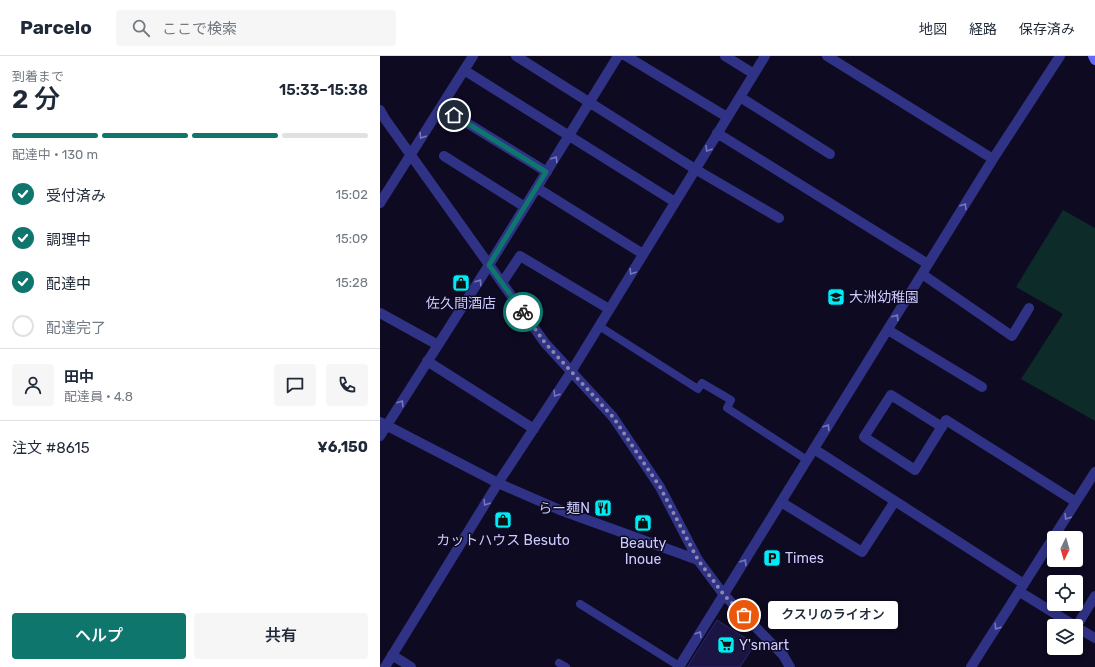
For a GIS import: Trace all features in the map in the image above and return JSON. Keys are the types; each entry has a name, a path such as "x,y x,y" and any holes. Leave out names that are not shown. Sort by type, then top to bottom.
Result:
{"main road":[{"path":"1093,56 1095,60"}],"street":[{"path":"380,203 473,56"},
{"path":"516,56 695,169 779,218"},
{"path":"380,436 383,424 438,345 618,56"},
{"path":"626,56 727,117"},
{"path":"725,56 754,74"},
{"path":"384,667 498,483 571,372 765,56"},
{"path":"827,56 993,159"},
{"path":"679,666 993,159 1060,56"},
{"path":"464,70 675,202"},
{"path":"740,97 830,154"},
{"path":"441,107 546,172"},
{"path":"380,110 545,343 613,417 660,487 698,560 724,595 783,656 790,667"},
{"path":"717,133 928,264"},
{"path":"444,156 525,207"},
{"path":"537,188 643,254"},
{"path":"502,283 520,256 609,309"},
{"path":"922,274 1012,336 1029,308"},
{"path":"380,313 438,345"},
{"path":"888,330 982,388"},
{"path":"427,361 534,429"},
{"path":"942,427 890,395 864,438 914,470 942,427 946,420 1076,502"},
{"path":"383,424 498,483 560,510 698,560"},
{"path":"814,449 895,501 1066,619"},
{"path":"971,667 1095,472"},
{"path":"781,502 862,552 895,501"},
{"path":"1080,619 1095,596"},
{"path":"1083,630 1095,638"},
{"path":"392,655 411,667"}],"lane":[{"path":"599,326 698,390 702,382 731,400 727,408 807,460"},
{"path":"580,604 679,666"}],"green space":[{"path":"1063,210 1095,228 1095,421 1021,379 1063,314 1016,287"}],"building":[{"path":"717,620 755,644 740,667 687,667"}],"way so far":[{"path":"523,312 545,343 613,417 660,487 698,560 724,595 744,615"}],"place":[{"name":"佐久間酒店","path":"461,283"},
{"name":"大洲幼稚園","path":"836,297"},
{"name":"らー麺N","path":"603,508"},
{"name":"カットハウス Besuto","path":"503,520"},
{"name":"Beauty Inoue","path":"643,523"},
{"name":"Times","path":"772,558"},
{"name":"クスリのライオン","path":"744,615"},
{"name":"Y'smart","path":"726,645"}],"route":[{"path":"454,115 546,172 489,265 523,312"}]}
